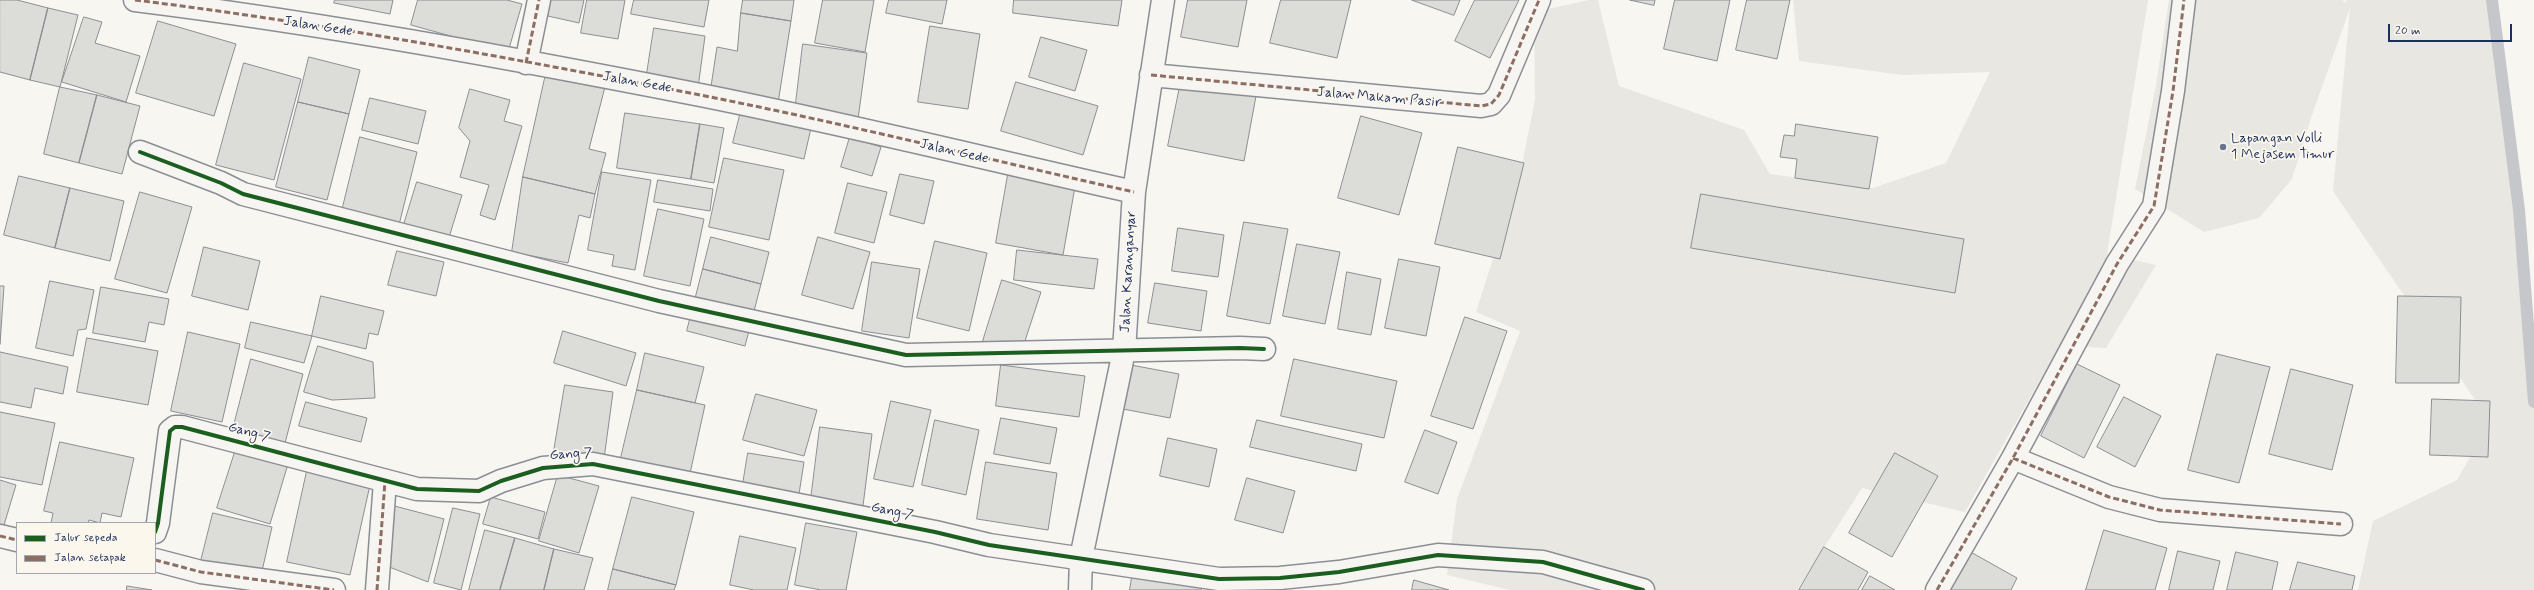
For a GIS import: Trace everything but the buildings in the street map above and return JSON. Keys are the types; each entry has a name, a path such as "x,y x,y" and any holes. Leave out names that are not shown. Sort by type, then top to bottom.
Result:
{"street":[{"name":"Jalan Gede","path":"135,0 229,12 691,93 1134,192"},
{"path":"526,63 538,0"},
{"name":"Jalan Karanganyar","path":"1080,590 1081,558 1124,351 1134,192 1163,0"},
{"name":"Jalan Makam Pasir","path":"1151,75 1482,106 1491,104 1499,95 1539,0"},
{"path":"1937,590 2012,458 2117,264 2156,197 2184,0"},
{"path":"140,152 251,196 659,301 906,355 1264,349"},
{"name":"Gang 7","path":"156,529 170,431 175,427 417,489 479,491 501,481 543,468 593,464 935,532 989,545 1219,579 1280,578 1339,572 1438,555 1543,562 1643,590"},
{"path":"2012,458 2109,497 2160,510 2342,524"},
{"path":"377,590 385,481"},
{"path":"0,536 16,540"},
{"path":"156,560 201,572 334,590"}],"shaded area":[{"path":"1589,0 1598,0 1619,86 1744,130 1770,174 1873,188 1946,163 1990,72 1902,75 1799,61 1793,0 2148,0 2107,254 2156,265 2106,348 2060,345 1965,512 1862,488 1797,590 1510,590 1447,575 1457,499 1520,331 1476,312 1520,174 1535,100 1534,12"},
{"path":"2169,0 2342,0 2348,4 2345,0 2492,0 2534,354 2534,590 2358,590 2373,521 2457,480 2490,422 2333,191 2350,8 2312,115 2292,179 2259,218 2204,232 2135,189 2156,85"}],"waterway":[{"path":"2492,0 2519,210 2534,402"}],"marked path":[{"path":"135,0 344,30 483,54 746,104 1134,192"},
{"path":"526,63 539,0"},
{"path":"1151,75 1481,106 1491,104 1499,95 1539,0"},
{"path":"1937,590 2013,458 2117,264 2154,206 2173,91 2184,0"},
{"path":"2013,458 2109,497 2160,510 2341,524"},
{"path":"377,590 385,481"},
{"path":"0,536 16,540"},
{"path":"156,560 201,572 334,590"}],"cycle path":[{"path":"140,152 221,183 243,194 659,301 906,355 1240,348 1264,349"},
{"path":"156,529 170,431 175,427 182,427 417,489 479,491 501,481 543,468 593,464 935,532 989,545 1219,579 1280,578 1339,572 1438,555 1543,562 1643,590"}],"place":[{"name":"Lapangan Volli 1 Mejasem Timur","path":"2223,147"}]}
